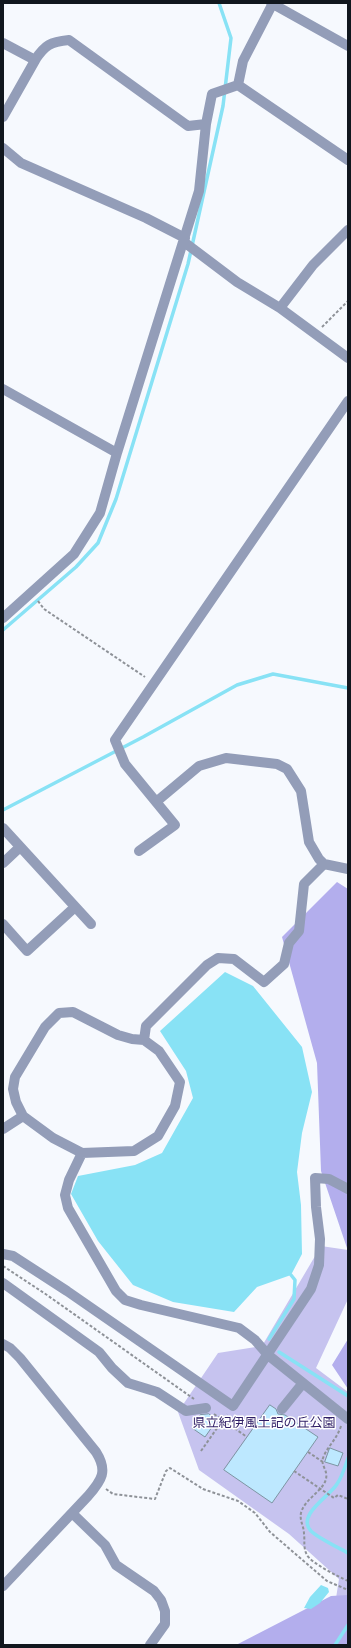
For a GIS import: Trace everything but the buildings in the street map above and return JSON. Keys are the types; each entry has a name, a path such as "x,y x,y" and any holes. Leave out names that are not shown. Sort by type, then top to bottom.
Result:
{"street":[{"path":"235,85 243,61 272,3 348,46"},
{"path":"3,117 43,48 56,41 69,40 188,126 206,124"},
{"path":"3,43 35,60 37,57"},
{"path":"3,618 74,554 100,513 117,453 199,191 206,124 212,94 235,85"},
{"path":"235,85 348,160"},
{"path":"3,148 21,163 146,218 184,240 237,282 280,308 348,358"},
{"path":"280,308 313,264 348,230"},
{"path":"3,389 117,453"},
{"path":"139,851 176,826 125,764 114,740 348,401"},
{"path":"156,802 199,766 226,758 277,764 288,769 301,790 309,842 320,859 324,864 348,869"},
{"path":"3,828 92,924"},
{"path":"3,864 20,847"},
{"path":"144,1040 146,1026 207,965 218,958 234,959 264,982 284,964 289,943 299,931 304,884 324,864"},
{"path":"3,924 27,951 76,907"},
{"path":"73,1012 118,1035 132,1039 144,1040 159,1051 180,1082 175,1106 158,1136 134,1151 82,1153 53,1138 23,1116 16,1102 13,1088 15,1077 45,1027 59,1013 73,1012"},
{"path":"3,1129 23,1116"},
{"path":"82,1153 69,1180 65,1194 68,1208 116,1291 125,1300 141,1306 239,1328 256,1340 268,1355 345,1417"},
{"path":"3,1254 13,1256 67,1291 233,1406 311,1290 319,1265 320,1239 316,1207 315,1178 329,1179 348,1189"},
{"path":"3,1284 99,1352 112,1368 128,1383 157,1392 186,1411 206,1408"},
{"path":"3,1344 10,1348 20,1358 96,1452 102,1462 103,1471 99,1484 3,1586"},
{"path":"282,1409 303,1383"},
{"path":"72,1513 105,1546 116,1565 154,1590 161,1600 165,1611 165,1624 150,1645"}],"path":[{"path":"315,334 348,301"},
{"path":"44,609 153,683"},
{"path":"3,1266 58,1303 247,1437"},
{"path":"201,1452 233,1406"},
{"path":"322,1462 339,1432 345,1417"},
{"path":"308,1452 322,1462 327,1471 326,1477 320,1488 302,1510 300,1522 304,1533 303,1542 307,1556 326,1570 348,1581"},
{"path":"99,1484 113,1494 156,1499 166,1471 170,1468 203,1489 238,1501 255,1513 270,1532 327,1581 348,1590"},
{"path":"294,1470 334,1498 338,1495 348,1500"}],"green space":[{"name":"県立紀伊風土記の丘公園","path":"321,1246 348,1250 348,1299 316,1368 348,1392 348,1645 329,1643 339,1579 289,1534 199,1470 178,1412 218,1353 262,1346"}],"shaded area":[{"path":"337,882 348,889 348,1251 321,1171 317,1063 282,937"},
{"path":"225,972 253,986 302,1047 312,1092 302,1133 297,1172 301,1205 302,1254 291,1275 257,1287 234,1312 173,1302 133,1285 98,1241 71,1194 78,1176 135,1165 162,1153 193,1098 186,1071 160,1031"},
{"path":"348,1339 348,1389 332,1365"},
{"path":"321,1585 328,1588 329,1592 320,1603 311,1609 304,1608 310,1597"},
{"path":"348,1595 348,1645 236,1645 331,1596"}],"waterway":[{"path":"3,630 76,567 98,543 116,499 188,264 223,106 231,38 219,3"},
{"path":"3,810 143,737 237,685 273,674 348,688"},
{"path":"269,1339 294,1299 295,1280 291,1275"},
{"path":"279,1352 348,1396"},
{"path":"348,1458 339,1481 311,1512 308,1519 308,1525 314,1534 348,1553"},
{"path":"335,1645 348,1625"}]}
